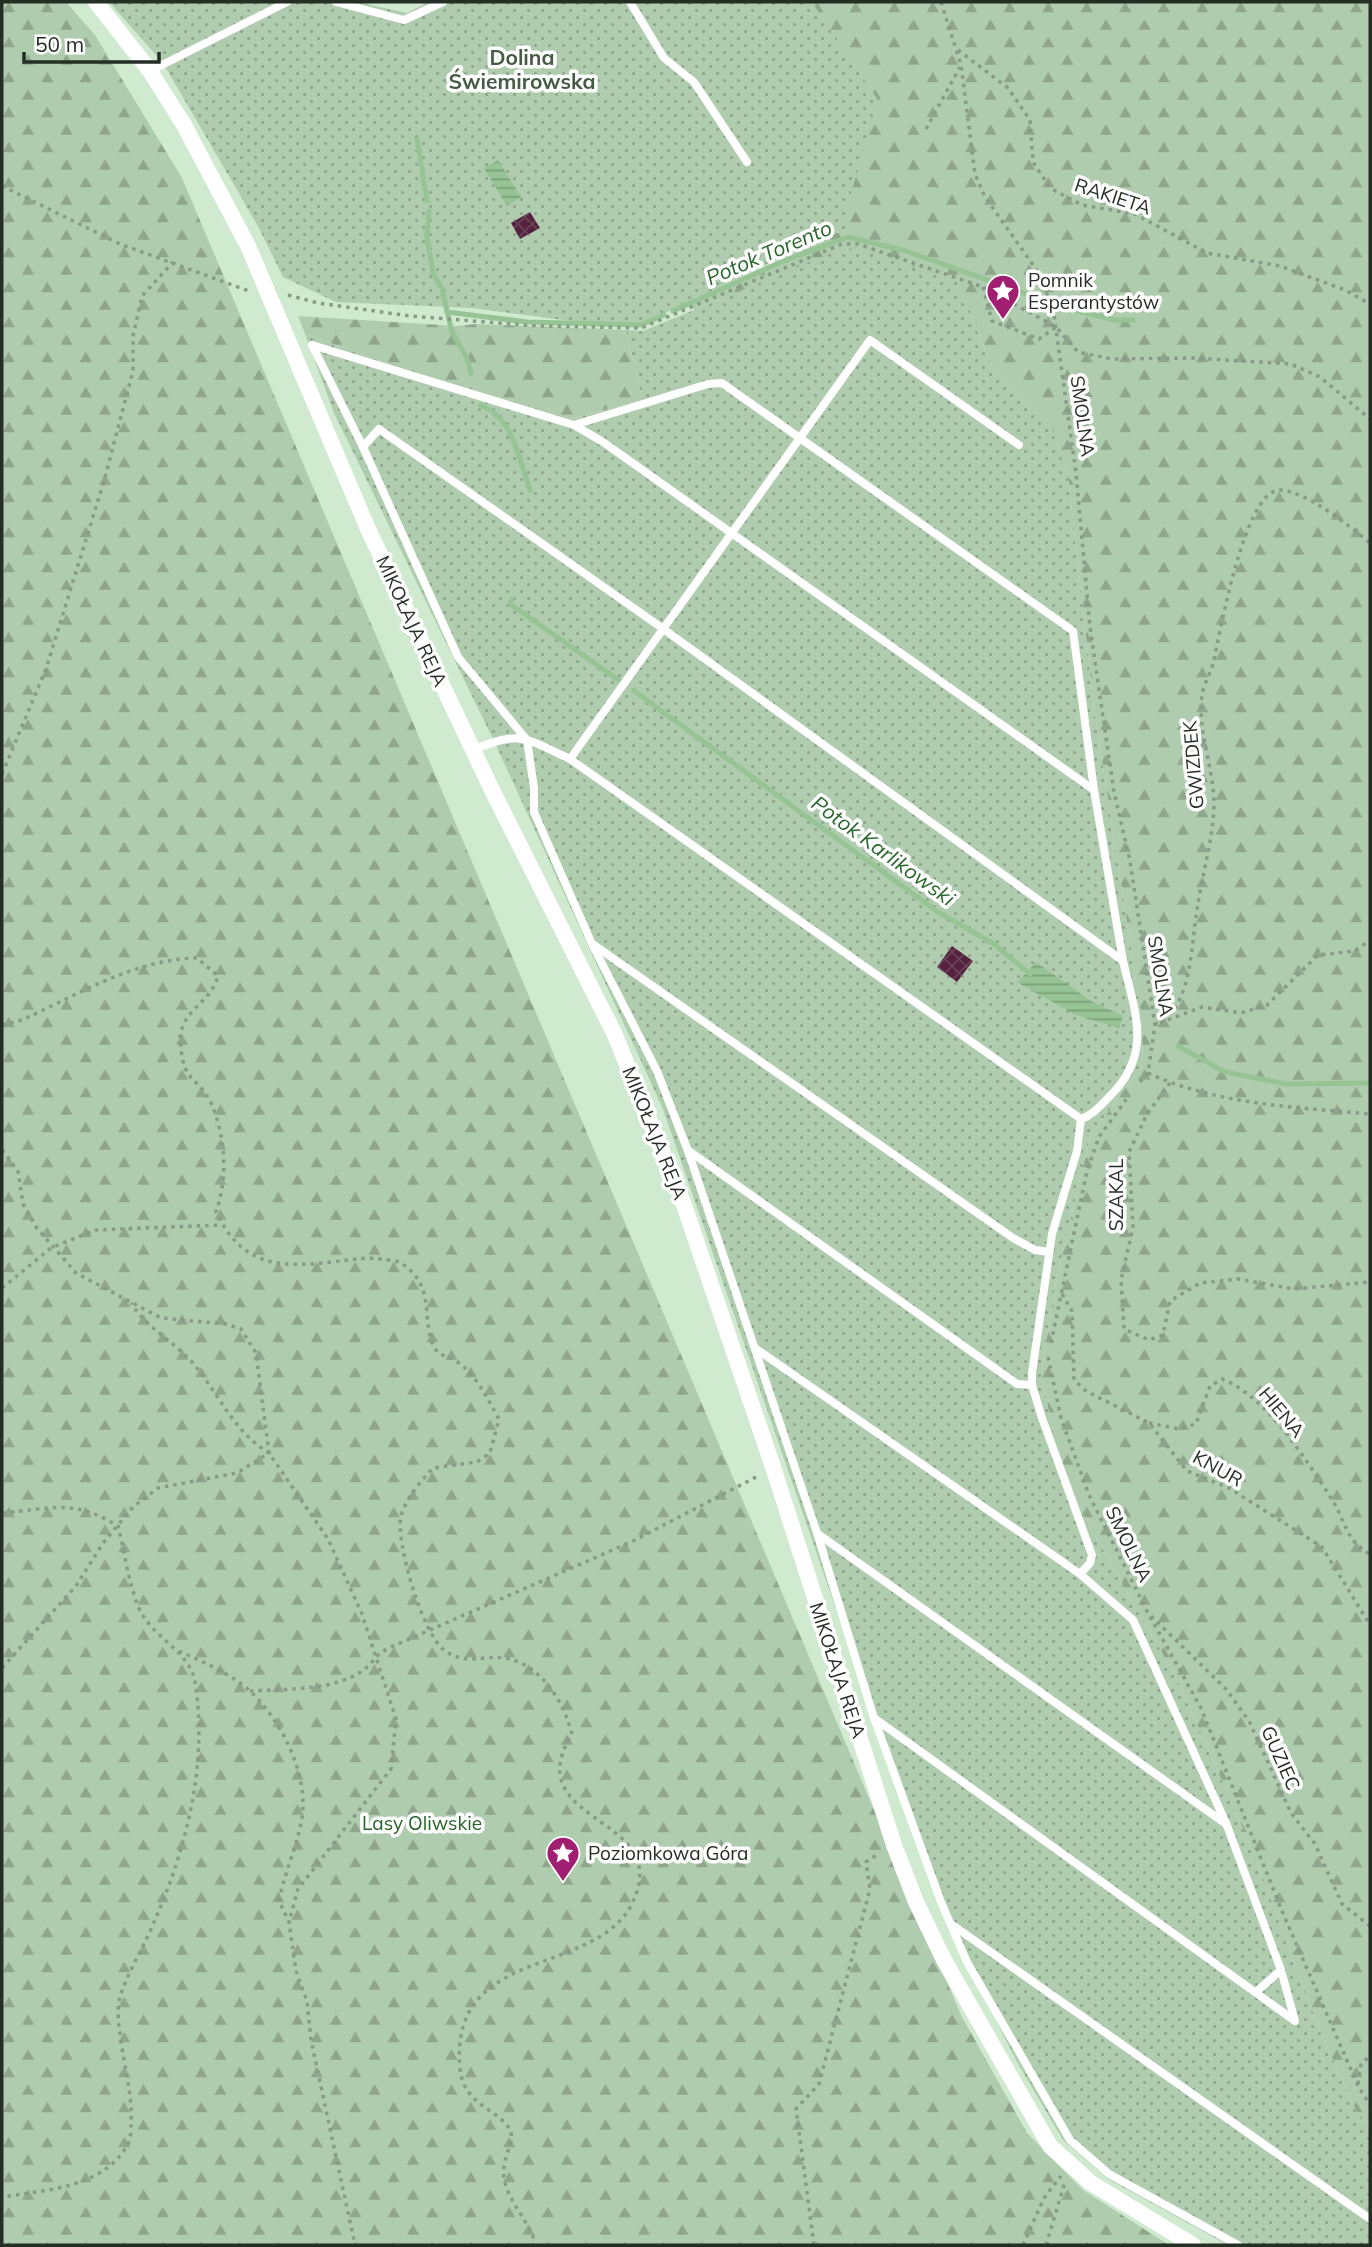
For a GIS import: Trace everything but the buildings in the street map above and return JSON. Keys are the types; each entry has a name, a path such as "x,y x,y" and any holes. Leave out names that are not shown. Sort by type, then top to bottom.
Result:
{"street":[{"name":"MIKOŁAJA REJA","path":"96,2 150,71 184,125 271,297 369,529 473,750 615,1035 657,1135 773,1468 894,1845 916,1902 944,1960 1035,2124 1050,2146 1069,2167 1135,2212 1193,2245"}],"lane":[{"path":"150,71 287,2"},
{"path":"337,2 404,20 443,2"},
{"path":"629,2 664,58 694,82 747,162"},
{"path":"570,759 870,340 1019,445"},
{"path":"1094,790 574,425 312,345 363,447 458,657 527,740 534,788 534,812 592,944 657,1071 688,1151 817,1533 874,1718 949,1922 967,1962 1070,2140 1109,2174 1238,2245"},
{"path":"574,425 722,383 1073,631 1094,790 1135,1017 1137,1055 1131,1071 1118,1088 1090,1116 1081,1119"},
{"path":"363,447 379,429 662,628 1123,961"},
{"path":"473,750 507,736 527,740 570,759 1081,1119"},
{"path":"592,944 1013,1238 1035,1250 1049,1252"},
{"path":"1080,1574 1090,1563 1092,1555 1032,1385 1049,1252 1077,1151 1081,1119"},
{"path":"688,1151 1017,1384 1032,1385"},
{"path":"755,1348 1080,1574 1133,1620 1227,1824 1281,1970 1295,2021 874,1718"},
{"path":"817,1533 1227,1824"},
{"path":"949,1922 1370,2219"},
{"path":"1255,1992 1281,1970"}],"path":[{"name":"SMOLNA","path":"941,2 961,65 975,174 985,197 1038,272 1053,308 1076,473 1090,627 1114,792 1130,861 1155,1024 1148,1073 1099,1137 1087,1171 1048,1358 1061,1418 1090,1495 1148,1613 1201,1708 1282,1911 1358,2086 1370,2105"},
{"name":"RAKIETA","path":"957,50 1008,88 1030,120 1033,162 1050,188 1082,205 1135,214 1207,253 1280,266 1345,290 1370,304"},
{"path":"926,129 961,65"},
{"path":"2,186 120,244 271,297 288,295 318,303 538,326 641,328 842,244 858,244 983,287 1056,327 1078,352 1112,359 1194,358 1291,365 1320,377 1370,419"},
{"path":"2,774 46,669 104,481 133,371 133,336 142,296 173,262"},
{"path":"983,287 992,321 1039,339 1056,327"},
{"name":"GWIZDEK","path":"1155,1024 1177,1006 1186,979 1198,902 1207,869 1214,804 1204,747 1202,694 1213,664 1228,592 1253,516 1267,495 1278,490 1294,493 1325,510 1370,543"},
{"path":"1155,1024 1202,1007 1241,1013 1268,1005 1318,955 1355,951 1370,940"},
{"path":"2,1025 22,1020 141,967 169,959 197,958 218,976 213,993 194,1007 180,1033 183,1069 210,1100 219,1125 225,1167 224,1188 216,1212 222,1225 236,1246 257,1258 282,1264 369,1257 400,1262 421,1283 428,1304 433,1345 438,1354 458,1362 478,1382 499,1419 490,1453 477,1462 433,1468 416,1488 401,1516 400,1535 428,1633 442,1649 467,1661 505,1658 537,1672 566,1709 572,1734 559,1755 563,1786 578,1807 628,1843 638,1866 639,1881 632,1903 617,1924 594,1941 502,1979 478,1996 467,2013 460,2069 465,2086 475,2101 503,2121 511,2133 512,2143 504,2158 504,2180 533,2236 533,2245"},
{"path":"1148,1073 1170,1083 1235,1101 1370,1114"},
{"name":"SZAKAL","path":"1170,1083 1147,1114 1129,1152 1133,1227 1121,1280 1124,1329 1149,1340 1163,1335 1170,1301 1200,1283 1238,1279 1294,1289 1370,1282"},
{"path":"2,1150 18,1171 23,1204 51,1248 76,1273 161,1318 226,1324 241,1329 256,1353 269,1453"},
{"path":"2,1288 51,1248 95,1230 222,1225"},
{"name":"KNUR","path":"1061,1293 1072,1311 1074,1380 1086,1391 1149,1423 1187,1471 1229,1488 1322,1547 1370,1625"},
{"path":"130,1301 150,1327 171,1341 191,1361 241,1432 269,1453 328,1539 376,1654 397,1719 391,1769 298,1889 289,1922"},
{"name":"HIENA","path":"1149,1423 1179,1429 1196,1424 1210,1386 1222,1379 1240,1386 1265,1409 1332,1500 1345,1531 1358,1548 1370,1554"},
{"path":"2,1668 76,1587 133,1507 158,1488 237,1473 269,1453"},
{"path":"250,1691 342,1682 364,1670 376,1654 631,1542 773,1468"},
{"path":"2,1513 73,1506 99,1515 118,1526 139,1608 156,1635 178,1651 219,1670 250,1691 278,1726 295,1762 302,1796 302,1822 279,1901 289,1922 296,1971 307,2001 311,2040 355,2245"},
{"name":"GUZIEC","path":"1148,1613 1226,1689 1249,1721 1291,1814 1315,1844 1342,1904 1370,1926"},
{"path":"2,2197 70,2187 111,2166 130,2142 133,2106 121,2035 120,1998 169,1885 188,1825 198,1757 199,1711 195,1678 178,1651"},
{"path":"814,2245 796,2109 819,2084 870,1889 866,1862 894,1845"},
{"path":"1358,2086 1361,2064 1370,2056"},
{"path":"1023,2245 1044,2198 1069,2167"},
{"path":"1046,2245 1069,2167"}],"green space":[{"name":"Lasy Oliwskie","path":"2,2 66,2 95,35 182,178 961,2015 1027,2133 1083,2190 1169,2245 2,2245"},
{"path":"109,2 357,2 407,13 429,2 812,2 878,100 848,204 850,231 829,235 642,324 571,321 472,308 336,302 283,277 259,228 163,63"},
{"path":"640,2 1370,2 1370,2129 1355,2109 1320,2031 1254,1854 1178,1681 1083,1515 1057,1451 1041,1373 1057,1277 1090,1137 1143,1063 1141,1013 1094,709 1068,475 1050,424 992,367 972,316 720,299 694,310 692,303 829,235 849,230"},
{"path":"858,248 958,282 992,367 1050,424 1068,475 1094,709 1141,1013 1143,1063 1090,1137 1057,1277 1041,1373 1057,1451 1083,1515 1178,1681 1254,1854 1320,2031 1355,2109 1370,2129 1370,2245 1228,2245 1108,2179 1063,2140 1017,2062 939,1907 663,1109 494,741 334,413 305,334 423,376 573,419 642,399 626,330 643,331 839,250"},
{"path":"298,316 458,326 475,324 626,330 642,399 572,419 423,376 305,334"}],"shaded area":[{"path":"498,160 521,197 507,206 484,168"},
{"path":"1036,962 1091,1001 1123,1016 1119,1028 1076,1015 1018,982"}],"waterway":[{"name":"Potok Karlikowski","path":"417,139 427,201"},
{"name":"Potok Karlikowski","path":"429,211 427,238 433,273 442,289 452,332 467,358 471,373"},
{"name":"Potok Torento","path":"673,311 781,262 848,237 906,251 1038,298"},
{"name":"Potok Torento","path":"1061,307 1115,320 1133,320"},
{"name":"Potok Torento","path":"447,312 527,322 641,325 664,315"},
{"name":"Potok Karlikowski","path":"480,405 491,411 507,429 530,490"},
{"name":"Potok Karlikowski","path":"512,599 510,604 620,681"},
{"name":"Potok Karlikowski","path":"634,691 938,912 994,944 1030,974"},
{"name":"Potok Karlikowski","path":"1178,1046 1225,1072 1286,1084 1370,1083"}],"place":[{"name":"Pomnik Esperantystów","path":"1003,321"},
{"name":"Poziomkowa Góra","path":"563,1883"}],"district":[{"name":"Dolina Świemirowska","path":"522,70"}]}
